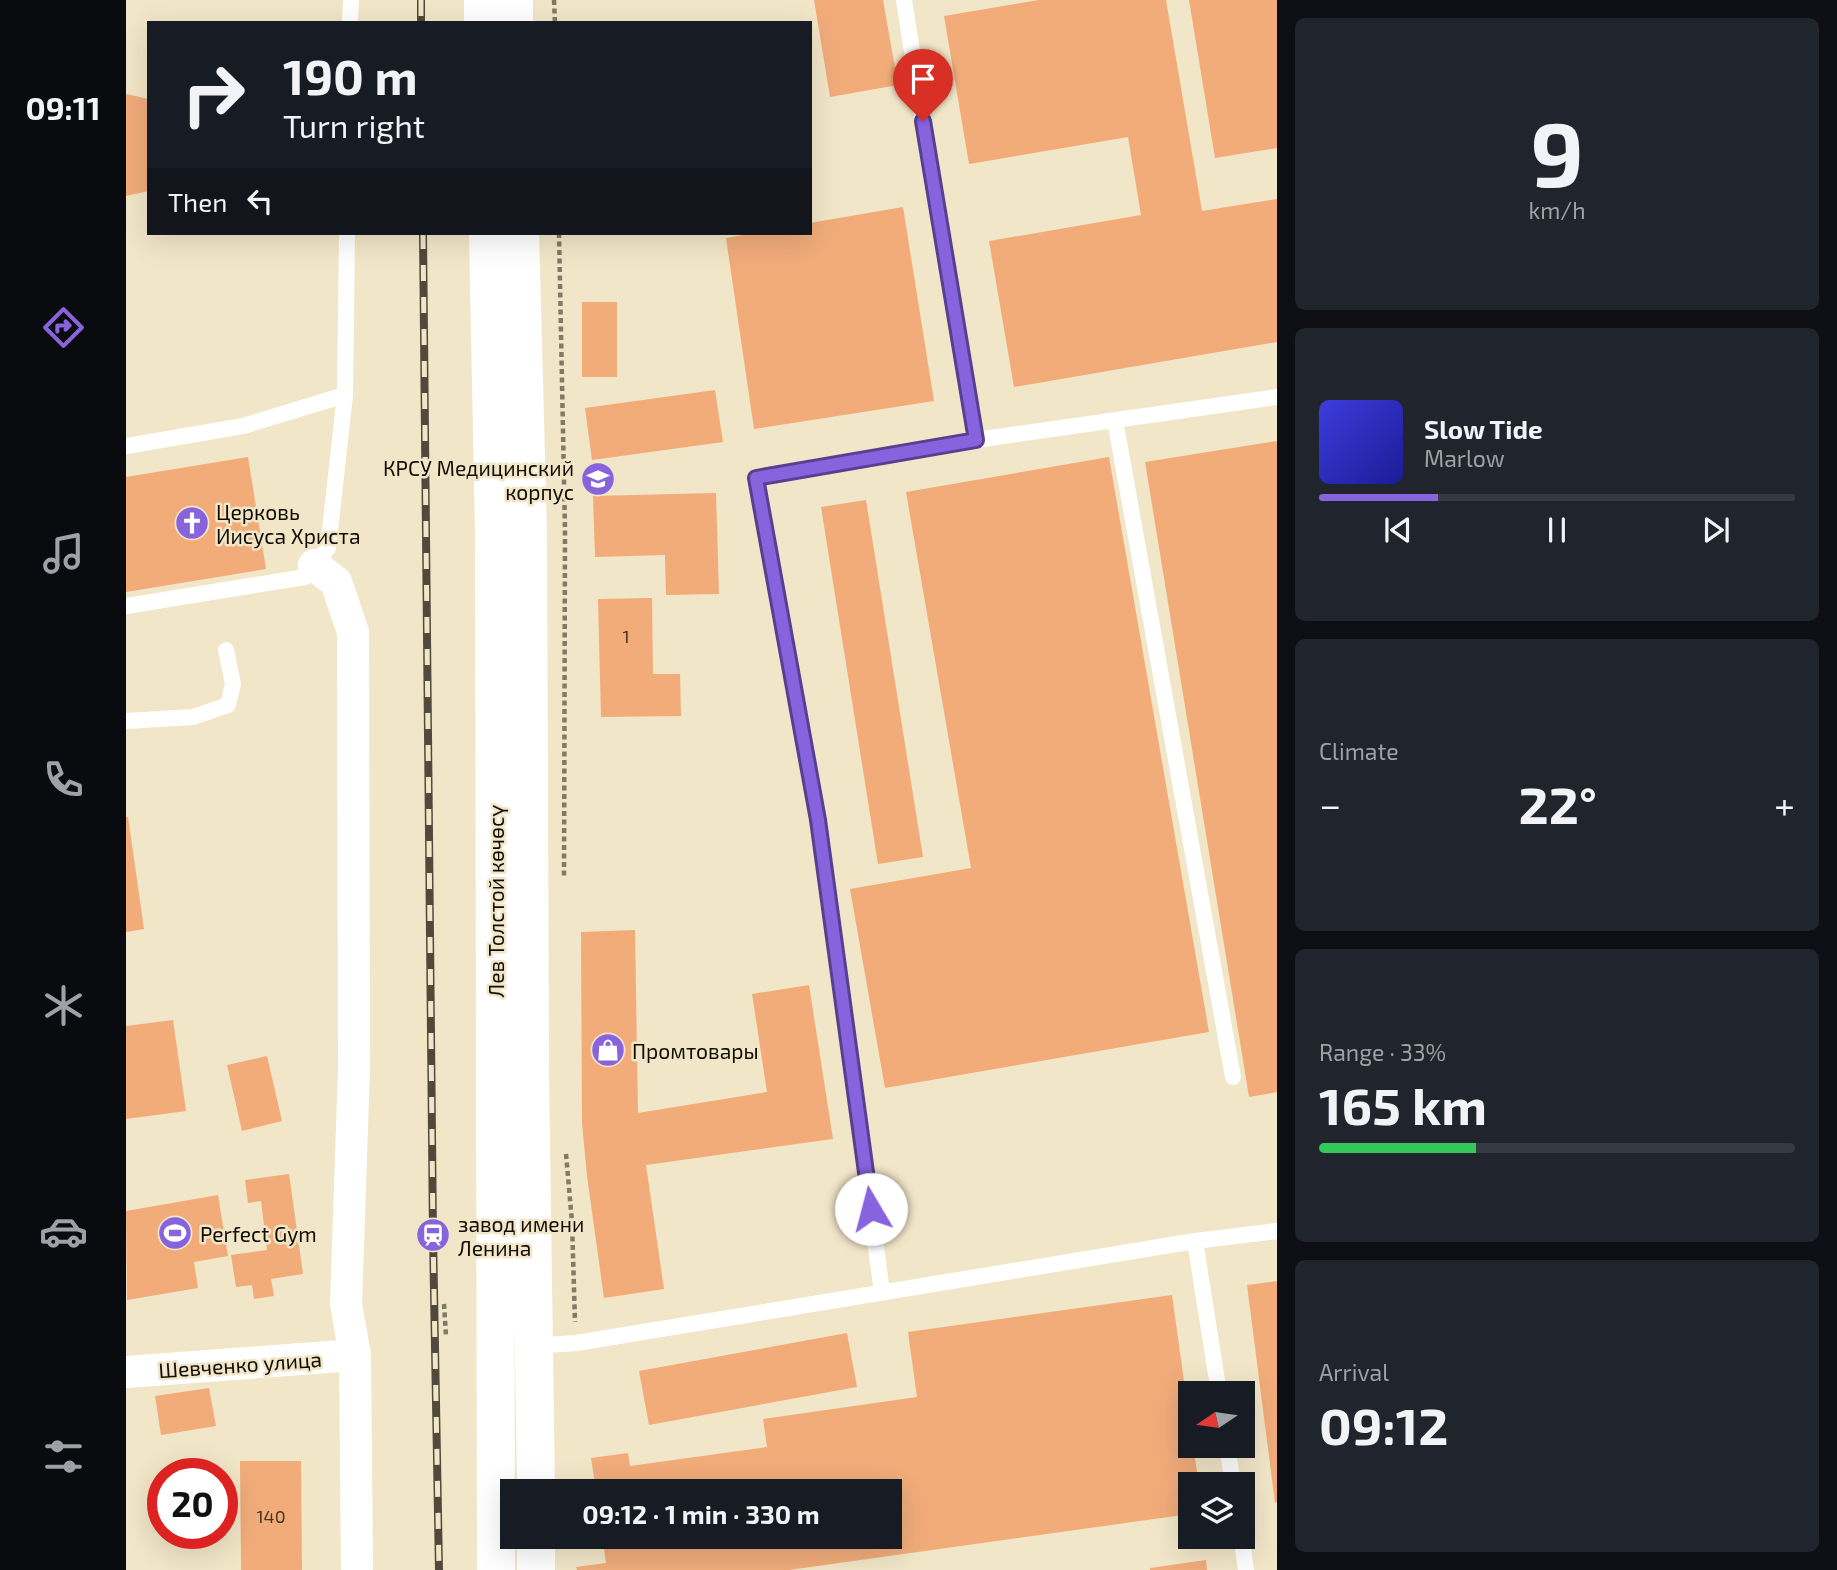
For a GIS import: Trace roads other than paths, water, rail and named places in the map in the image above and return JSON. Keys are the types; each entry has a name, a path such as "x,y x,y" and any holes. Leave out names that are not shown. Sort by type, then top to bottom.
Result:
{"main road":[{"path":"483,0 484,21"},
{"path":"514,0 514,21"},
{"name":"Лев Толстой көчөсү","path":"488,235 515,1346 534,1479"},
{"name":"Лев Толстой көчөсү","path":"496,1570 515,1346 530,1073 528,531 520,235"},
{"path":"536,1549 536,1570"}],"street":[{"path":"314,565 337,582 353,632 354,1069 346,1304 355,1355 357,1570"},
{"name":"Шевченко улица","path":"126,1372 355,1355"}],"lane":[{"path":"350,21 351,0"},
{"path":"904,0 976,440"},
{"path":"126,606 305,577 328,548 345,395 347,235"},
{"path":"126,446 243,426 345,395"},
{"path":"882,1292 818,820 756,478 976,440 1277,397"},
{"path":"1115,420 1233,1077"},
{"path":"126,721 193,717 228,705 233,684 226,650"},
{"path":"515,1346 576,1343 1195,1241 1277,1231"},
{"path":"1195,1241 1217,1381"},
{"path":"1243,1549 1246,1570"}],"railway":[{"path":"421,0 421,21"},
{"path":"423,235 439,1570"}],"place":[{"name":"КРСУ Медицинский корпус","path":"598,479"},
{"name":"Церковь Иисуса Христа","path":"192,523"},
{"name":"Промтовары","path":"608,1050"},
{"name":"Perfect Gym","path":"175,1233"},
{"name":"завод имени Ленина","path":"433,1235"}]}
